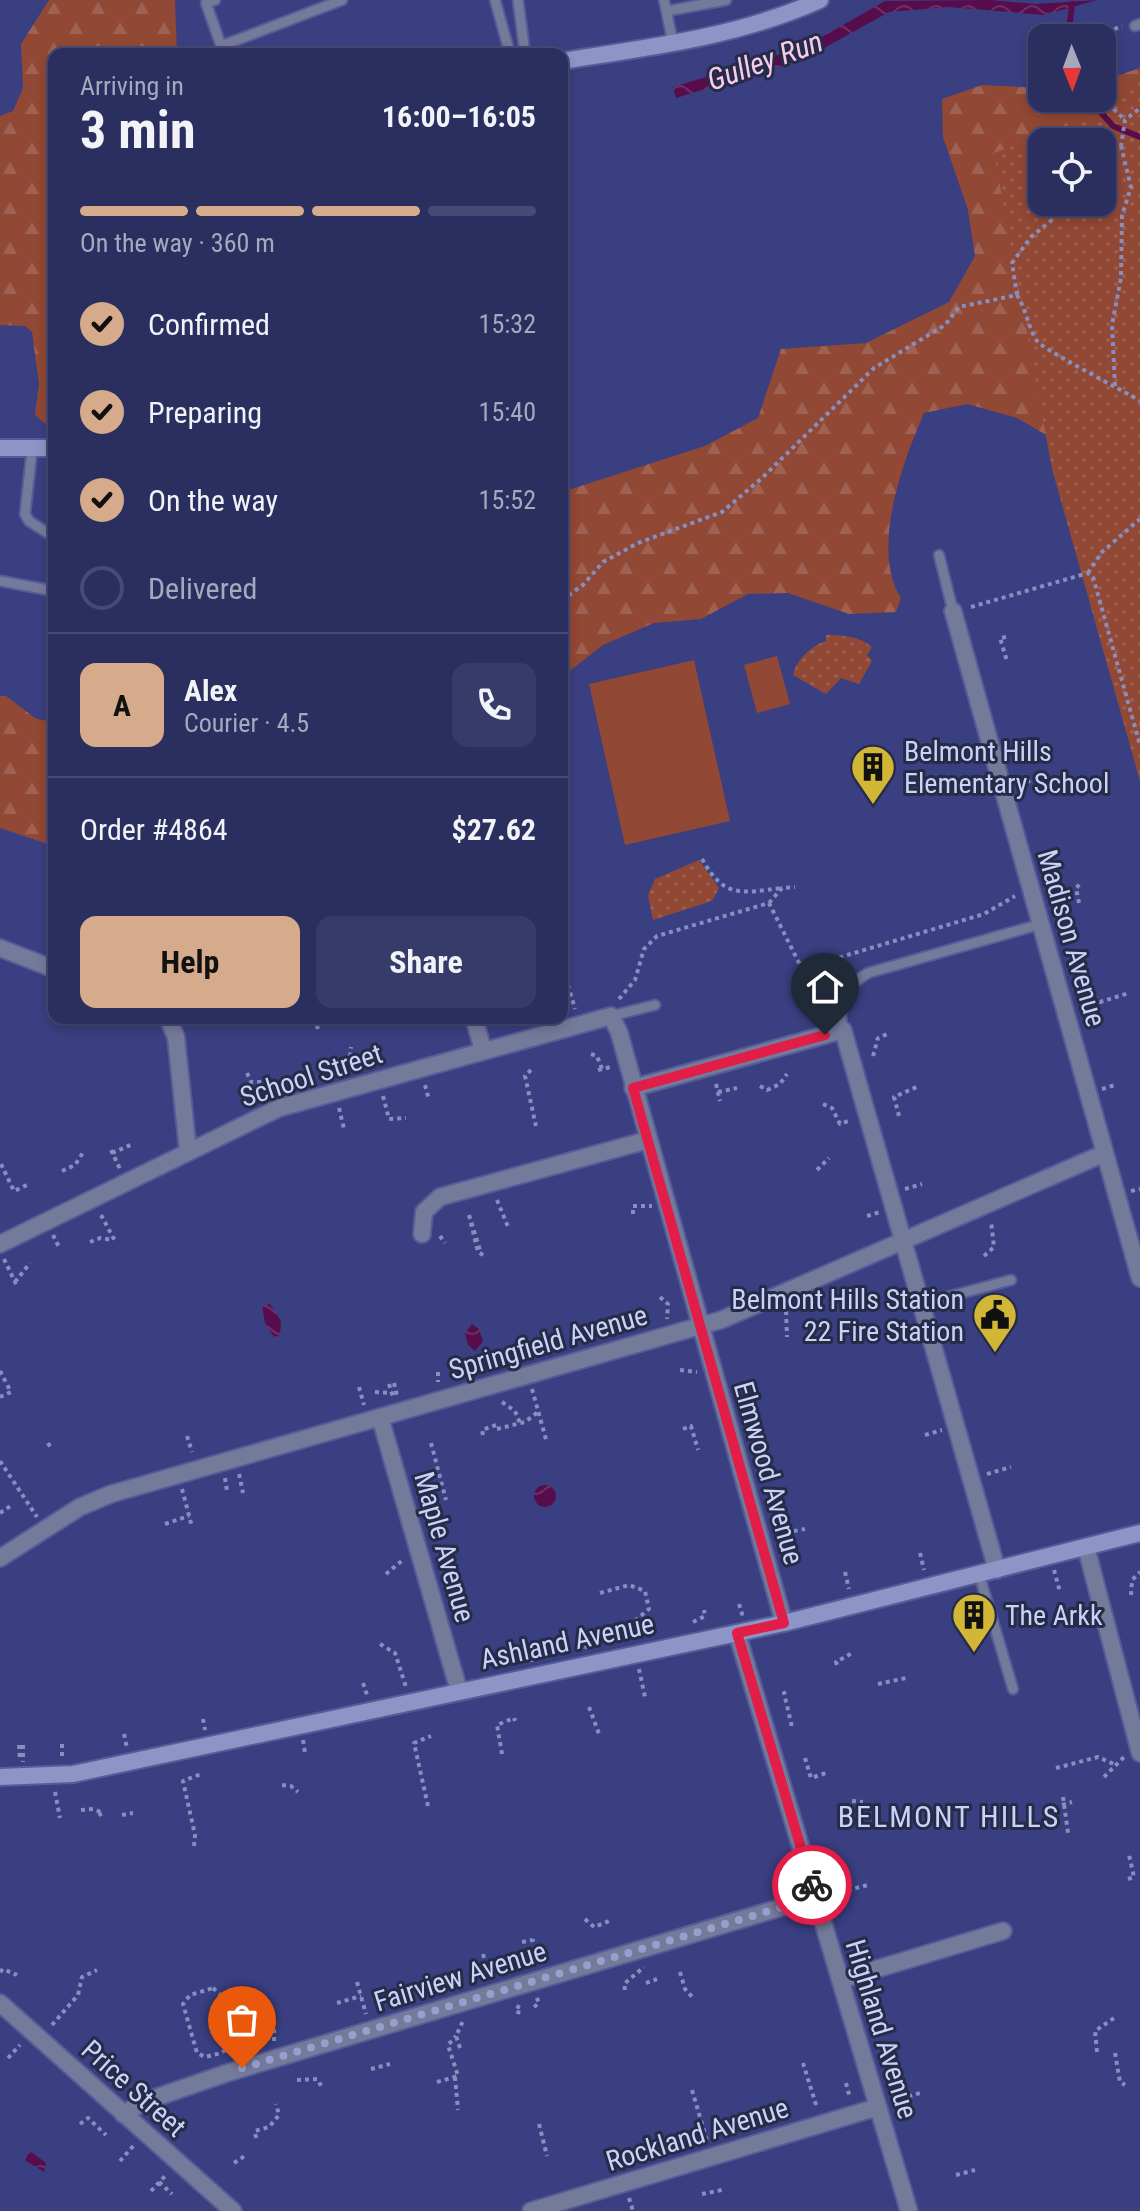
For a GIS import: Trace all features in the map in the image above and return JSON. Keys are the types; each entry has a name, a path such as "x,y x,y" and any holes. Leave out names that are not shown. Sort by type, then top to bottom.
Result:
{"street":[{"path":"568,60 763,24 820,0"},
{"path":"0,448 48,449"},
{"name":"Madison Avenue","path":"953,611 1140,1278"},
{"path":"0,948 48,967"},
{"name":"School Street","path":"0,1244 279,1108 579,1022 611,1016"},
{"name":"Elmwood Avenue","path":"611,1016 784,1623"},
{"path":"171,1024 176,1037 188,1151"},
{"path":"476,1024 483,1050"},
{"path":"633,1088 843,1030 997,1570"},
{"path":"422,1234 424,1212 440,1197 648,1140"},
{"name":"Springfield Avenue","path":"0,1558 80,1507 111,1494 700,1326 1105,1153"},
{"name":"Maple Avenue","path":"380,1417 459,1691"},
{"name":"Ashland Avenue","path":"0,1777 73,1774 459,1691 740,1626 784,1623 1140,1533"},
{"path":"1086,1547 1139,1749"},
{"name":"Highland Avenue","path":"740,1626 822,1896 840,1980 884,2104 909,2211"},
{"name":"Fairview Avenue","path":"123,2114 146,2101 227,2073 822,1896"},
{"path":"840,1980 1003,1931"},
{"name":"Price Street","path":"0,2003 233,2211"},
{"name":"Rockland Avenue","path":"531,2211 884,2104"}],"lane":[{"path":"215,0 206,3 221,48"},
{"path":"227,48 342,0"},
{"path":"495,0 508,48"},
{"path":"518,0 524,48"},
{"path":"664,0 673,43"},
{"path":"667,11 726,0"},
{"path":"32,450 25,514 29,521 48,533"},
{"path":"939,555 953,611"},
{"path":"0,581 48,590"},
{"path":"843,1030 839,1013 841,1000 847,989 868,973 1041,924"},
{"path":"611,1016 655,1005"},
{"path":"921,1304 1011,1280"},
{"path":"979,1574 1013,1689"}],"path":[{"path":"1116,28 1128,23 1137,25"},
{"path":"1115,386 1112,325 1121,278 1122,215 1131,187 1121,146 1125,120 1140,108"},
{"path":"1116,111 1125,120"},
{"path":"1116,150 1121,146"},
{"path":"1057,216 1031,237 1012,263 1017,295 1037,340 1045,348 1140,401"},
{"path":"568,596 583,585 603,562 638,543 722,512 762,478 874,368 945,325 959,307 1017,295"},
{"path":"953,611 1088,573 1102,552 1140,519"},
{"path":"1088,573 1093,577 1140,745"},
{"path":"1006,637 1000,638 1007,661"},
{"path":"1003,789 1043,777"},
{"path":"702,859 718,885 730,890 795,887"},
{"path":"1079,903 1076,888 1082,882"},
{"path":"611,1016 635,980 644,949 657,936 769,903 782,888"},
{"path":"801,969 984,914 1015,896"},
{"path":"769,903 801,969 814,1019"},
{"path":"568,985 579,1022"},
{"path":"1096,996 1093,1002 1129,993"},
{"path":"316,1024 318,1029"},
{"path":"873,1056 878,1038 890,1033"},
{"path":"329,1066 350,1058 351,1047"},
{"path":"591,1054 597,1056 602,1069"},
{"path":"531,1070 525,1076 524,1084 536,1126"},
{"path":"247,1073 251,1082 288,1082"},
{"path":"760,1086 767,1090 780,1084 787,1074"},
{"path":"379,1079 389,1119 406,1118"},
{"path":"899,1116 894,1097 919,1086"},
{"path":"718,1092 737,1088"},
{"path":"823,1104 832,1108 840,1124 854,1119"},
{"path":"118,1165 112,1152 133,1144"},
{"path":"62,1171 75,1165 84,1151"},
{"path":"817,1170 829,1158"},
{"path":"1,1164 9,1174 14,1191 27,1185"},
{"path":"491,1182 509,1229"},
{"path":"90,1242 109,1238 115,1241 93,1198"},
{"path":"633,1214 633,1206 666,1206"},
{"path":"469,1215 472,1219 483,1254 474,1242 469,1215"},
{"path":"984,1256 994,1247 991,1218"},
{"path":"0,1250 16,1284 30,1263"},
{"path":"779,1294 786,1312 787,1337"},
{"path":"660,1297 668,1304 670,1335"},
{"path":"0,1371 11,1392 0,1397"},
{"path":"528,1375 547,1443"},
{"path":"359,1387 363,1401"},
{"path":"375,1392 392,1393"},
{"path":"490,1405 507,1403 520,1423"},
{"path":"483,1435 482,1430 520,1423 538,1412"},
{"path":"683,1429 691,1426 698,1450"},
{"path":"48,1443 52,1450"},
{"path":"431,1443 446,1500"},
{"path":"0,1461 28,1503"},
{"path":"985,1475 1011,1467"},
{"path":"238,1472 243,1493"},
{"path":"179,1475 192,1527"},
{"path":"224,1476 227,1491"},
{"path":"0,1513 12,1505"},
{"path":"782,1512 790,1532"},
{"path":"165,1524 189,1516"},
{"path":"760,1537 805,1529"},
{"path":"920,1553 926,1575"},
{"path":"386,1574 406,1558"},
{"path":"1054,1568 1060,1592"},
{"path":"845,1572 851,1595"},
{"path":"1131,1595 1132,1580 1140,1572"},
{"path":"600,1593 629,1585 645,1591 649,1609 630,1625 608,1629"},
{"path":"739,1604 740,1626"},
{"path":"687,1624 700,1620 704,1610"},
{"path":"630,1625 635,1633"},
{"path":"581,1637 585,1652"},
{"path":"380,1644 395,1653 406,1689"},
{"path":"529,1651 531,1659"},
{"path":"837,1665 836,1662 854,1652"},
{"path":"638,1666 645,1697"},
{"path":"878,1684 906,1678"},
{"path":"363,1683 366,1693"},
{"path":"786,1692 792,1727"},
{"path":"589,1707 599,1734"},
{"path":"502,1754 497,1725 504,1719 514,1718 515,1721"},
{"path":"203,1719 206,1732"},
{"path":"124,1734 128,1750"},
{"path":"428,1806 414,1743 431,1736"},
{"path":"61,1763 62,1744"},
{"path":"21,1745 21,1764"},
{"path":"1104,1777 1139,1749"},
{"path":"1056,1768 1098,1757 1116,1765"},
{"path":"805,1758 811,1778 826,1773"},
{"path":"194,1846 183,1781 202,1776 198,1759"},
{"path":"282,1785 291,1786 298,1792"},
{"path":"55,1790 60,1818"},
{"path":"1063,1797 1068,1833"},
{"path":"852,1801 863,1802"},
{"path":"1062,1805 1072,1802"},
{"path":"81,1810 99,1810 103,1815 97,1816"},
{"path":"122,1815 133,1813"},
{"path":"1128,1879 1134,1877 1129,1855"},
{"path":"822,1896 868,1885"},
{"path":"585,1919 594,1927 609,1921"},
{"path":"522,1942 533,1940 532,1936"},
{"path":"483,1954 494,1993"},
{"path":"625,1990 624,1984 652,1961"},
{"path":"0,1972 3,1969 17,1975"},
{"path":"50,2027 76,2001 82,1977 97,1970"},
{"path":"471,1977 488,1972"},
{"path":"680,1972 685,1989 693,1998"},
{"path":"646,1983 657,1979"},
{"path":"357,1982 370,2030"},
{"path":"213,1988 223,1997 234,2044 205,2057 197,2053 183,2004 190,1995 213,1988"},
{"path":"337,2003 361,1996"},
{"path":"458,2110 455,2077 458,2076 448,2045 463,2020 459,2003"},
{"path":"516,2012 523,2013"},
{"path":"1097,2052 1096,2029 1114,2018"},
{"path":"456,2036 460,2048"},
{"path":"1115,2053 1120,2082 1125,2085"},
{"path":"803,2063 816,2104"},
{"path":"371,2069 390,2064"},
{"path":"888,2068 892,2081"},
{"path":"437,2082 455,2077"},
{"path":"297,2080 317,2079 323,2089"},
{"path":"846,2083 850,2094"},
{"path":"692,2090 707,2138"},
{"path":"884,2104 920,2093"},
{"path":"256,2138 255,2131 269,2127 279,2115 276,2104"},
{"path":"80,2124 88,2118 106,2135"},
{"path":"539,2124 547,2156"},
{"path":"234,2163 246,2155"},
{"path":"151,2191 178,2162"},
{"path":"956,2175 975,2170"},
{"path":"159,2182 172,2194"},
{"path":"702,2194 722,2190"},
{"path":"628,2196 633,2211"}],"green space":[{"path":"49,0 175,0 177,48 48,48 48,426 35,415 39,384 32,332 25,326 0,325 0,116 13,111 23,88 21,44"},
{"path":"1140,68 1140,624 1048,436 1017,418 967,404 924,413 907,456 889,531 892,578 901,598 896,612 849,614 788,593 748,594 701,619 654,623 603,645 568,672 568,490 705,446 758,418 781,349 866,343 949,302 975,256 968,210 943,137 942,99 982,85 1028,87 1028,112 1116,112 1116,76"},
{"path":"1140,81 1140,781 1052,469 994,153 1028,141 1028,216 1116,216 1116,128 1062,128 1106,112 1116,112 1116,103"},
{"path":"826,635 856,638 872,647 867,655 872,661 859,684 841,678 826,694 793,675 801,659 826,641"},
{"path":"777,656 790,704 757,713 744,665"},
{"path":"694,660 730,821 625,845 589,684"},
{"path":"0,696 6,696 35,718 48,721 48,844 0,828"},
{"path":"699,860 719,888 712,901 653,920 648,895 655,879"}],"water":[{"name":"Gulley Run","path":"991,0 1036,4 1097,0 1044,15 949,7 889,12 806,58 676,98 673,87 804,47 885,1"},
{"path":"270,1304 281,1321 280,1335 274,1337 265,1323 262,1306"},
{"path":"472,1324 479,1329 483,1341 475,1351 468,1345 465,1333"},
{"path":"545,1485 553,1488 556,1496 553,1504 545,1507 537,1504 534,1496 537,1488"},
{"path":"30,2151 46,2163 44,2172 25,2160"}],"waterway":[{"path":"1070,24 1072,4"},
{"path":"1100,112 1113,126 1140,137"}],"way so far":[{"path":"242,2068 816,1897 812,1885"}],"place":[{"name":"Belmont Hills Elementary School","path":"873,806"},
{"name":"Belmont Hills Station 22 Fire Station","path":"995,1354"},
{"name":"The Arkk","path":"974,1654"}],"district":[{"name":"BELMONT HILLS","path":"949,1817"}],"route":[{"path":"812,1885 737,1633 784,1623 633,1088 825,1035"}]}
